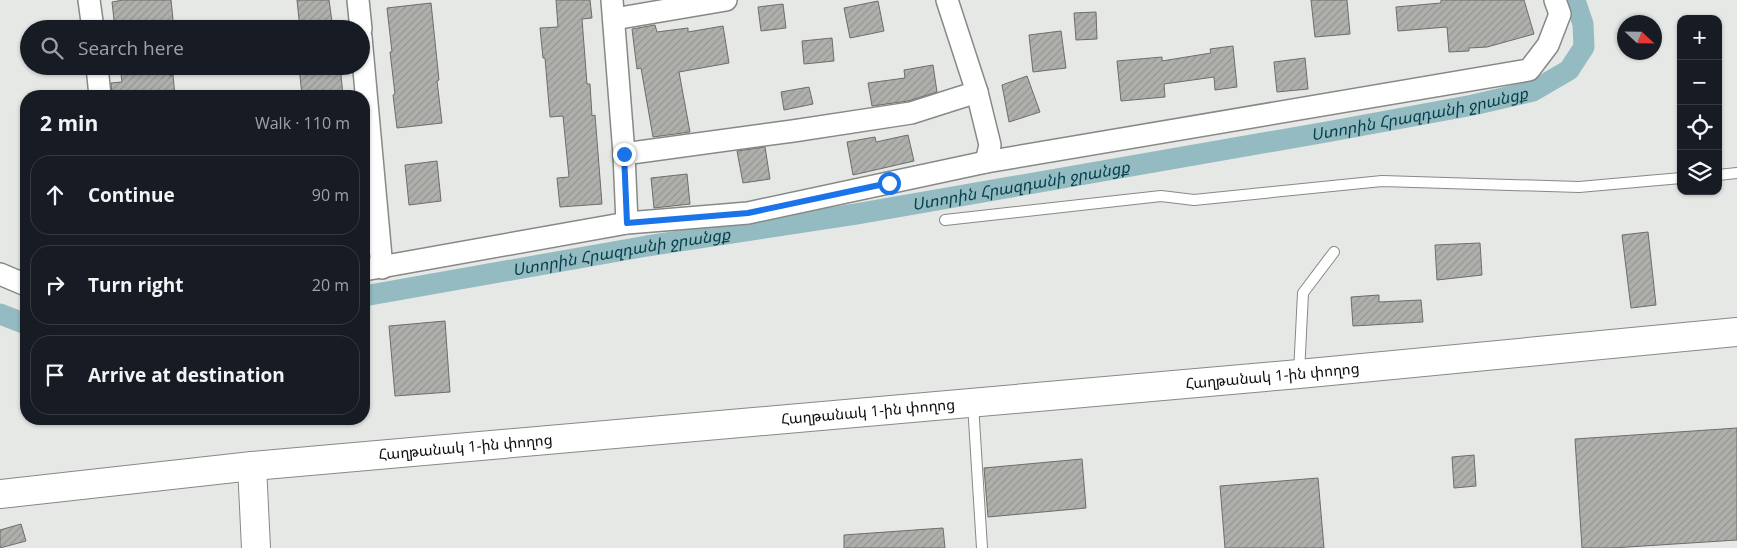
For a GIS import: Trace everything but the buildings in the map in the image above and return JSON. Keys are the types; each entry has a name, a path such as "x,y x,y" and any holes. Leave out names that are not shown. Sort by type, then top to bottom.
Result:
{"main road":[{"name":"Հաղթանակ 1-ին փողոց","path":"0,494 252,466 1299,374 1737,332"},
{"path":"252,466 256,548"}],"street":[{"path":"89,0 92,20"},
{"path":"358,0 359,20"},
{"path":"627,223 624,154 613,10 726,0"},
{"path":"947,0 977,92 990,145 986,162"},
{"path":"370,211 373,269 627,223 748,213 986,162 1529,70 1548,45 1560,14 1555,0"},
{"path":"98,75 99,90"},
{"path":"363,75 364,90"},
{"path":"624,154 912,113 977,92"},
{"path":"0,274 20,282"}],"lane":[{"path":"1722,175 1737,173"},
{"path":"945,220 1161,196 1194,200 1382,181 1579,187 1677,178"},
{"path":"1299,374 1303,293 1334,252"},
{"path":"973,402 982,548"}],"waterway":[{"name":"Ստորին Հրազդանի ջրանցք","path":"370,295 647,246 856,214 1332,131 1473,105 1533,91 1569,70 1584,47 1583,24 1575,0"},
{"name":"Ստորին Հրազդանի ջրանցք","path":"0,314 20,322"}],"route":[{"path":"624,154 627,223 748,213 889,183"}]}
